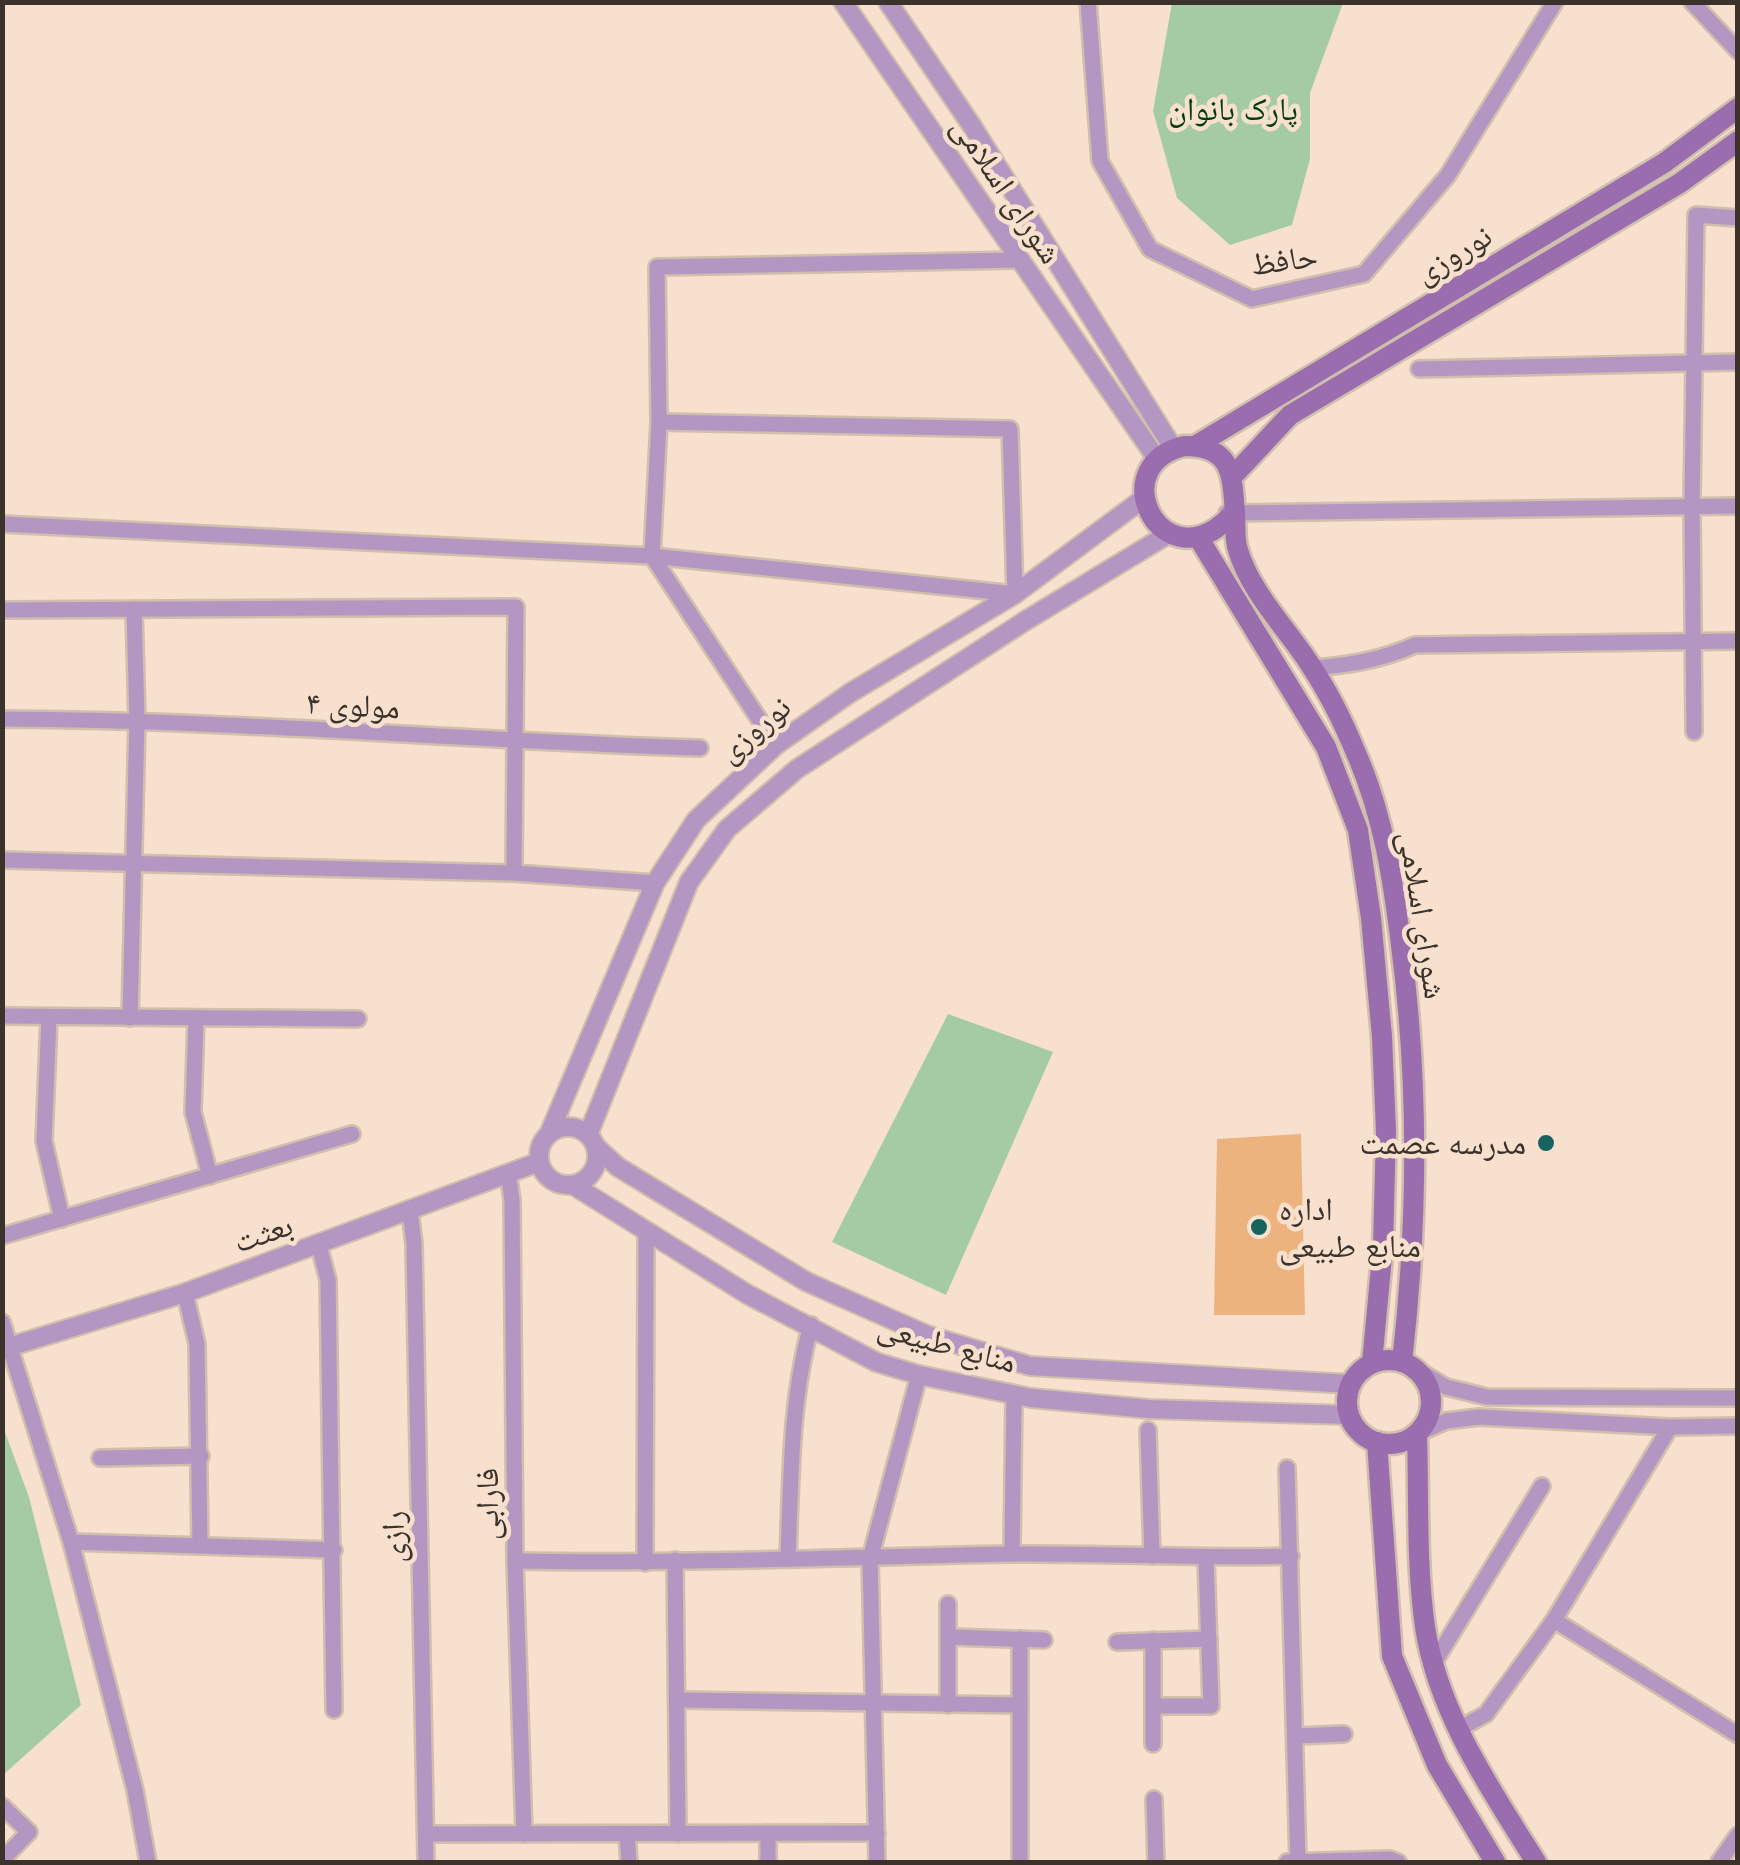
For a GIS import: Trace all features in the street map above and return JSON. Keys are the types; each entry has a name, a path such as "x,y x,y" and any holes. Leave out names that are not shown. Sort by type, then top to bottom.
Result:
{"main road":[{"name":"نوروزی","path":"1195,446 1664,162 1738,108"},
{"name":"نوروزی","path":"1233,476 1290,415 1680,184 1738,141"},
{"path":"1195,446 1218,456 1233,476 1229,513 1210,532 1198,537 1170,533 1148,512 1144,498 1148,470 1165,454 1195,446"},
{"name":"شورای اسلامی","path":"1229,513 1246,567 1313,668 1357,754 1376,808 1394,888 1408,996 1416,1142 1409,1365"},
{"name":"شورای اسلامی","path":"1198,537 1326,748 1358,830 1382,1037 1386,1131 1383,1246 1372,1363"},
{"path":"1392,1360 1409,1365 1426,1380 1431,1408 1426,1422 1405,1441 1377,1442 1355,1427 1349,1415 1347,1394 1351,1384 1372,1363 1392,1360"},
{"path":"1417,1434 1425,1630 1475,1763 1536,1862"},
{"path":"1377,1442 1392,1656 1437,1765 1495,1862"}],"street":[{"name":"شورای اسلامی","path":"844,2 1019,260 1165,454"},
{"name":"شورای اسلامی","path":"888,2 972,126 1165,454"},
{"name":"حافظ","path":"1088,2 1100,161 1150,249 1252,300 1364,274 1448,175 1555,2"},
{"path":"1692,2 1738,51"},
{"path":"1694,732 1696,214 1738,218"},
{"path":"776,745 652,556 659,422 657,267 1019,260"},
{"path":"1418,369 1738,362"},
{"path":"2,524 652,556 1015,594 1010,429 659,422"},
{"name":"نوروزی","path":"548,1134 655,882 696,820 776,745 850,692 1015,594 1144,498"},
{"path":"1229,513 1738,506"},
{"name":"نوروزی","path":"592,1141 690,882 727,830 797,768 1170,533"},
{"path":"2,610 516,606 514,873"},
{"path":"130,1018 137,720 134,609"},
{"path":"1313,668 1360,664 1415,645 1738,641"},
{"name":"مولوی ۴","path":"2,719 137,720 515,742 700,748"},
{"path":"2,860 514,873 655,882"},
{"path":"2,1016 358,1020"},
{"path":"49,1017 44,1141 62,1219"},
{"path":"196,1018 193,1112 210,1176"},
{"path":"562,1128 576,1128 592,1141 597,1160 593,1172 573,1185 551,1180 539,1162 542,1142 548,1134 562,1128"},
{"path":"2,1236 352,1134"},
{"name":"منابع طبیعی","path":"592,1141 618,1167 807,1282 927,1334 1030,1366 1351,1384"},
{"name":"بعثت","path":"7,1348 185,1293 539,1162"},
{"name":"فارابی","path":"508,1173 512,1200 514,1561 524,1834"},
{"name":"منابع طبیعی","path":"573,1185 747,1294 876,1362 1014,1394 1149,1408 1349,1415"},
{"name":"رازی","path":"410,1211 414,1244 426,1862"},
{"path":"645,1563 646,1233"},
{"path":"319,1246 328,1280 334,1710"},
{"path":"185,1293 198,1344 200,1546"},
{"path":"2,1322 7,1348 71,1542 135,1790 148,1862"},
{"path":"788,1559 793,1426 802,1357 811,1325"},
{"path":"1409,1365 1446,1387 1487,1397 1738,1398"},
{"path":"878,1862 870,1559 920,1374"},
{"path":"1012,1554 1014,1394"},
{"path":"1417,1434 1446,1421 1479,1417 1738,1426"},
{"path":"1460,1730 1486,1714 1554,1620 1670,1426"},
{"path":"1148,1430 1152,1556"},
{"path":"100,1458 201,1456"},
{"path":"1287,1468 1298,1862"},
{"path":"1435,1661 1542,1486"},
{"path":"71,1542 334,1550"},
{"path":"514,1561 645,1563 1012,1554 1206,1559 1292,1556"},
{"path":"1155,1706 1211,1706 1206,1559"},
{"path":"675,1560 678,1834"},
{"path":"948,1604 948,1705"},
{"path":"1554,1620 1738,1735"},
{"path":"950,1638 1044,1640"},
{"path":"1116,1642 1209,1638"},
{"path":"1005,1862 1020,1862 1020,1639"},
{"path":"1153,1744 1154,1640"},
{"path":"678,1700 1020,1705"},
{"path":"1296,1736 1344,1734"},
{"path":"1154,1799 1156,1862"},
{"path":"2,1806 30,1832 2,1860"},
{"path":"428,1834 877,1833"},
{"path":"627,1834 629,1862"},
{"path":"768,1834 768,1862"},
{"path":"1719,1862 1738,1835"},
{"path":"1287,1862 1398,1862"}],"green space":[{"name":"پارک بانوان","path":"1172,3 1343,3 1310,93 1310,159 1292,225 1230,245 1177,198 1153,111"},
{"path":"948,1014 1053,1052 946,1295 832,1242"},
{"path":"3,1427 29,1497 81,1705 3,1775"}],"building":[{"name":"اداره منابع طبیعی","path":"1301,1134 1305,1315 1214,1315 1217,1139"}],"place":[{"name":"مدرسه عصمت","path":"1546,1143"},
{"name":"اداره منابع طبیعی","path":"1259,1227"}]}
